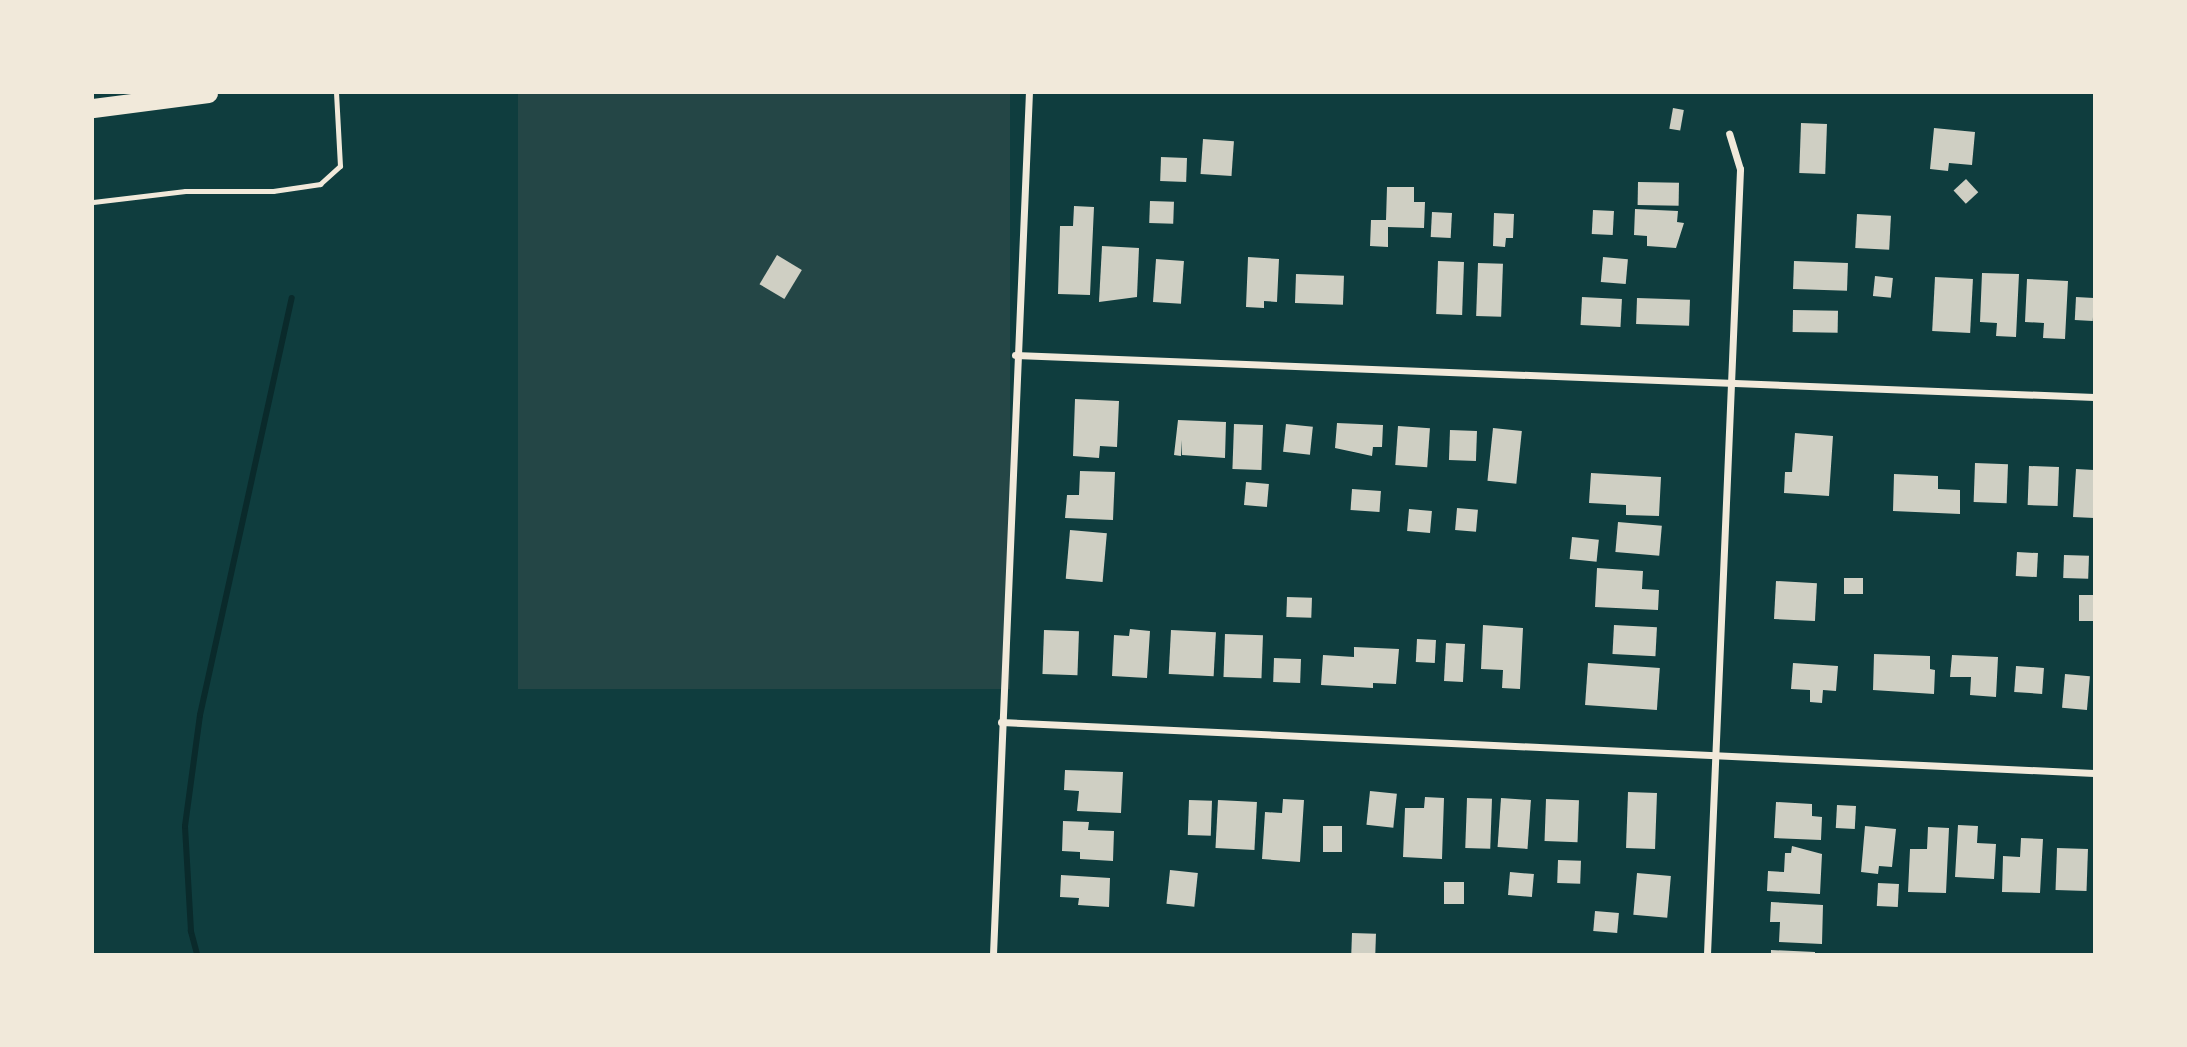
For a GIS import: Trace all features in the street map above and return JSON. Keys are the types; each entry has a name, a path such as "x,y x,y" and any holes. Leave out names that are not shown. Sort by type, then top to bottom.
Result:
{"highway":[{"path":"93,108 208,93"}],"street":[{"path":"993,954 1015,355 1029,93"},
{"path":"1707,954 1740,169 1729,134"},
{"path":"1015,355 2094,397"},
{"path":"1001,722 2094,773"}],"lane":[{"path":"93,202 185,191 273,191 320,184 340,166 336,93"}],"shaded area":[{"path":"518,93 1010,93 1010,689 518,689"}],"building":[{"path":"1673,108 1684,110 1680,131 1669,129"},
{"path":"1801,123 1827,124 1825,174 1799,173"},
{"path":"1934,128 1975,132 1972,165 1949,163 1948,171 1930,169"},
{"path":"1203,139 1234,141 1231,176 1201,174"},
{"path":"1161,157 1187,158 1186,182 1160,181"},
{"path":"1966,179 1978,192 1966,204 1954,191"},
{"path":"1638,182 1679,183 1679,206 1638,205"},
{"path":"1387,187 1414,187 1414,202 1425,202 1424,228 1388,227 1388,247 1370,246 1371,220 1386,220"},
{"path":"1150,201 1174,202 1173,224 1149,223"},
{"path":"1074,206 1094,207 1090,295 1058,294 1060,226 1073,226"},
{"path":"1635,209 1678,211 1677,222 1684,223 1676,248 1647,246 1647,236 1634,235"},
{"path":"1593,210 1614,211 1613,235 1592,234"},
{"path":"1432,212 1452,213 1451,238 1431,237"},
{"path":"1494,213 1514,214 1513,238 1506,238 1505,247 1493,246"},
{"path":"1857,214 1891,216 1889,250 1855,248"},
{"path":"1102,246 1139,248 1137,297 1099,302"},
{"path":"777,255 802,270 784,299 759,284"},
{"path":"1248,257 1279,259 1277,302 1264,301 1264,308 1246,307"},
{"path":"1603,257 1628,259 1626,284 1601,282"},
{"path":"1156,259 1184,261 1181,304 1153,302"},
{"path":"1438,261 1464,262 1462,315 1436,314"},
{"path":"1794,261 1848,263 1847,291 1793,289"},
{"path":"1478,263 1503,264 1501,317 1476,316"},
{"path":"1982,273 2019,274 2016,337 1996,336 1997,323 1980,322"},
{"path":"1296,274 1344,276 1343,305 1295,303"},
{"path":"1875,276 1893,278 1891,298 1873,296"},
{"path":"1935,277 1973,279 1970,333 1932,331"},
{"path":"2027,279 2068,281 2065,339 2043,338 2044,323 2025,322"},
{"path":"1582,297 1622,299 1620,327 1581,325"},
{"path":"2076,297 2094,298 2093,321 2075,320"},
{"path":"1637,298 1690,300 1689,326 1636,324"},
{"path":"1793,310 1838,311 1838,333 1793,332"},
{"path":"1075,399 1119,401 1117,447 1100,446 1099,458 1073,456"},
{"path":"1178,420 1226,422 1225,458 1182,455 1182,440 1181,456 1174,455"},
{"path":"1337,423 1383,425 1382,447 1373,447 1372,456 1335,448"},
{"path":"1234,424 1263,425 1261,470 1232,469"},
{"path":"1286,424 1313,427 1310,455 1283,452"},
{"path":"1398,426 1430,428 1427,467 1395,465"},
{"path":"1493,428 1522,431 1516,484 1487,481"},
{"path":"1450,430 1477,431 1476,461 1449,460"},
{"path":"1795,433 1833,436 1829,496 1784,493 1785,472 1792,472"},
{"path":"1975,463 2008,464 2007,503 1974,502"},
{"path":"2029,466 2059,467 2058,506 2028,505"},
{"path":"2076,469 2094,470 2094,518 2073,517"},
{"path":"1080,471 1115,472 1113,520 1065,518 1067,495 1079,495"},
{"path":"1591,473 1661,477 1659,516 1626,515 1626,505 1589,503"},
{"path":"1894,474 1938,476 1938,489 1960,490 1960,514 1893,511"},
{"path":"1246,482 1269,484 1267,507 1244,505"},
{"path":"1352,489 1381,491 1379,512 1351,510"},
{"path":"1457,508 1478,510 1476,532 1455,530"},
{"path":"1409,509 1432,511 1430,533 1407,531"},
{"path":"1618,522 1662,526 1659,556 1615,552"},
{"path":"1070,530 1107,533 1103,582 1066,579"},
{"path":"1572,537 1599,540 1597,562 1570,559"},
{"path":"2017,552 2038,553 2037,577 2016,576"},
{"path":"2064,555 2089,556 2088,579 2063,578"},
{"path":"1597,568 1643,571 1642,589 1659,590 1658,610 1595,607"},
{"path":"1844,578 1863,578 1863,594 1844,594"},
{"path":"1776,581 1817,583 1815,621 1774,619"},
{"path":"2079,595 2094,595 2094,621 2079,621"},
{"path":"1287,597 1312,598 1311,618 1286,617"},
{"path":"1483,625 1523,628 1520,689 1502,688 1503,670 1481,669"},
{"path":"1614,625 1657,627 1655,656 1612,654"},
{"path":"1130,629 1150,631 1147,678 1112,676 1114,635 1129,636"},
{"path":"1044,630 1079,631 1077,675 1042,674"},
{"path":"1171,630 1216,632 1214,676 1169,674"},
{"path":"1225,634 1263,635 1261,678 1223,677"},
{"path":"1417,639 1436,640 1435,663 1416,662"},
{"path":"1446,643 1465,644 1463,682 1444,681"},
{"path":"1354,647 1399,649 1396,684 1373,683 1373,688 1321,685 1323,655 1354,657"},
{"path":"1874,654 1930,656 1930,669 1935,670 1934,694 1873,690"},
{"path":"1952,655 1998,657 1996,697 1970,695 1971,677 1950,677"},
{"path":"1274,658 1301,659 1300,683 1273,682"},
{"path":"1588,663 1660,668 1657,710 1585,705"},
{"path":"1793,663 1838,666 1836,691 1823,690 1822,703 1810,702 1810,690 1791,689"},
{"path":"2016,666 2044,668 2042,694 2014,692"},
{"path":"2065,674 2090,676 2087,710 2062,708"},
{"path":"1065,770 1123,772 1121,813 1077,811 1079,791 1064,790"},
{"path":"1370,791 1397,794 1393,828 1366,825"},
{"path":"1628,792 1657,793 1655,849 1626,848"},
{"path":"1425,797 1444,798 1442,859 1403,857 1405,808 1424,808"},
{"path":"1467,798 1492,799 1490,849 1465,848"},
{"path":"1501,798 1531,800 1528,849 1498,847"},
{"path":"1283,799 1304,800 1300,862 1262,859 1265,812 1282,813"},
{"path":"1546,799 1579,800 1578,842 1545,841"},
{"path":"1189,800 1212,801 1211,836 1188,835"},
{"path":"1218,800 1257,802 1254,850 1215,848"},
{"path":"1776,802 1812,804 1812,816 1822,817 1821,840 1774,838"},
{"path":"1837,805 1856,806 1855,829 1836,828"},
{"path":"1063,821 1089,822 1088,830 1114,831 1113,861 1080,859 1080,852 1062,851"},
{"path":"1958,825 1978,826 1977,843 1996,844 1994,879 1955,877"},
{"path":"1323,826 1342,826 1342,852 1323,852"},
{"path":"1865,826 1896,829 1892,867 1879,866 1878,874 1861,872"},
{"path":"1928,827 1949,828 1946,893 1908,892 1910,849 1927,849"},
{"path":"2021,838 2043,839 2040,893 2002,892 2003,856 2020,857"},
{"path":"1792,846 1822,854 1820,894 1767,891 1768,871 1784,872 1785,853 1791,853"},
{"path":"2057,848 2088,849 2087,891 2056,890"},
{"path":"1558,860 1581,861 1580,884 1557,883"},
{"path":"1170,870 1198,873 1194,907 1166,904"},
{"path":"1510,872 1534,874 1532,897 1508,895"},
{"path":"1637,873 1671,876 1667,918 1633,915"},
{"path":"1061,875 1110,878 1109,907 1078,905 1079,898 1060,897"},
{"path":"1444,882 1464,882 1464,904 1444,904"},
{"path":"1878,883 1899,884 1898,907 1877,906"},
{"path":"1771,902 1823,905 1822,944 1779,942 1780,922 1770,922"},
{"path":"1595,911 1619,913 1617,933 1593,931"},
{"path":"1352,933 1376,934 1375,954 1351,954"},
{"path":"1771,950 1815,952 1815,954 1771,954"}],"waterway":[{"path":"197,954 191,931 185,826 200,715 292,298"}]}
